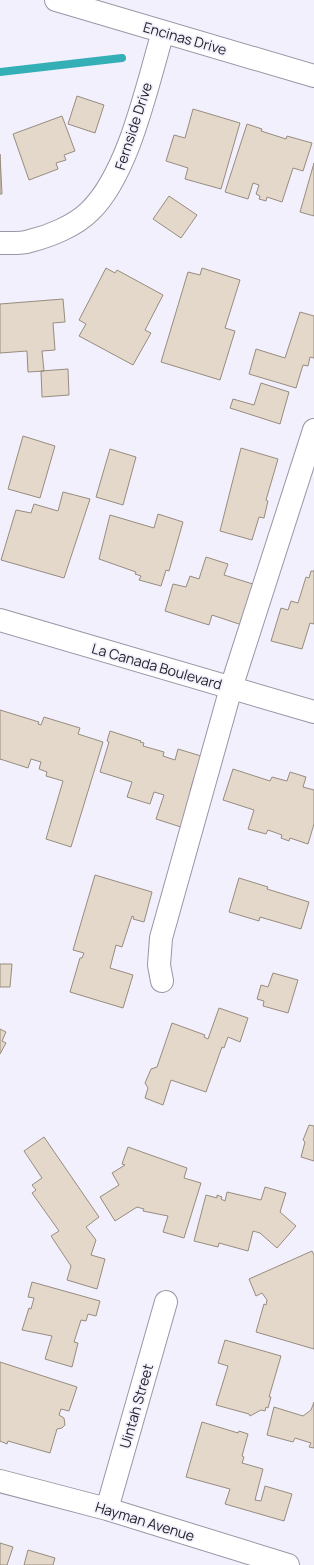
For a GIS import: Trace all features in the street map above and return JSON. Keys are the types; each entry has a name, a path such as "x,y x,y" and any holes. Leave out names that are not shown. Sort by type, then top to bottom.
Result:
{"street":[{"name":"Encinas Drive","path":"56,0 314,76"},
{"name":"Fernside Drive","path":"0,243 30,242 65,228 90,212 116,178 133,131 163,32"},
{"path":"162,981 159,965 162,938 232,688 314,430"},
{"name":"La Canada Boulevard","path":"0,620 314,712"},
{"name":"Uintah Street","path":"107,1510 166,1302"},
{"name":"Hayman Avenue","path":"0,1481 107,1510 288,1565"}],"building":[{"path":"77,96 104,105 95,133 68,124"},
{"path":"193,109 240,123 221,189 185,179 188,168 166,161 174,135 185,138"},
{"path":"62,116 75,151 64,155 66,160 56,163 58,169 29,180 13,134"},
{"path":"247,124 262,129 261,131 286,139 287,136 312,143 303,171 293,168 282,202 267,197 266,201 259,199 260,196 256,194 259,185 253,183 248,199 225,192"},
{"path":"0,154 2,194 0,194"},
{"path":"314,163 314,216 300,212"},
{"path":"169,196 197,215 181,238 153,219"},
{"path":"106,268 115,273 117,270 163,295 145,330 151,333 133,365 79,336 86,324 79,320"},
{"path":"202,268 240,280 225,328 235,331 220,380 161,362 188,272 200,275"},
{"path":"63,299 65,322 53,323 55,350 42,351 44,371 28,372 27,351 0,353 0,304"},
{"path":"300,312 314,316 314,358 310,357 308,366 303,365 296,388 249,374 256,349 285,358"},
{"path":"68,369 69,395 42,397 41,371"},
{"path":"261,383 289,392 280,424 230,408 233,399 254,405"},
{"path":"23,436 55,446 40,498 8,489"},
{"path":"241,448 278,459 266,500 268,501 264,518 259,517 252,540 220,531"},
{"path":"110,449 136,457 123,505 96,497"},
{"path":"63,492 90,499 64,578 1,560 16,510 31,513 34,504 58,511"},
{"path":"158,514 183,522 169,571 166,570 161,586 139,580 141,576 135,574 136,572 99,559 110,515 154,528"},
{"path":"206,557 228,564 224,575 256,585 245,626 212,615 209,625 165,611 173,584 186,587 190,576 199,579"},
{"path":"311,571 314,571 314,624 310,623 302,649 271,641 281,608 288,610 291,601 298,603 306,577 309,578"},
{"path":"0,710 39,722 38,724 41,725 44,717 80,728 78,734 103,742 71,847 46,839 63,781 46,776 47,772 39,769 41,762 31,759 28,768 0,759"},
{"path":"110,731 141,741 140,742 144,743 143,746 164,752 163,756 175,760 178,749 201,756 190,791 195,792 184,828 156,819 164,795 154,792 150,804 127,797 132,782 100,772 109,742 107,741"},
{"path":"233,769 270,781 272,777 287,781 290,772 306,777 303,787 314,790 314,824 308,844 290,838 289,841 281,838 282,835 268,830 266,834 248,829 254,810 223,800"},
{"path":"95,875 152,892 144,922 133,919 134,917 132,916 122,947 116,945 110,968 133,975 123,1008 70,992 80,958 82,958 84,953 73,950"},
{"path":"239,878 268,887 267,889 309,902 301,929 260,917 259,921 229,912"},
{"path":"0,964 12,964 10,987 0,987"},
{"path":"273,973 298,980 288,1013 263,1006 264,1001 257,999 261,985 268,987"},
{"path":"219,1008 248,1018 240,1042 228,1037 224,1048 222,1047 206,1092 171,1080 163,1105 145,1098 148,1088 145,1083 151,1069 157,1067 172,1023 205,1035 204,1037 208,1039"},
{"path":"0,1029 6,1032 2,1041 6,1043 0,1054"},
{"path":"309,1125 314,1126 314,1161 301,1157 305,1142 303,1140"},
{"path":"44,1137 99,1217 86,1227 96,1240 91,1255 105,1259 97,1289 67,1280 71,1266 51,1236 59,1231 32,1193 36,1190 32,1185 42,1178 24,1151"},
{"path":"128,1147 187,1168 184,1178 201,1183 184,1238 163,1232 168,1216 143,1211 144,1209 137,1207 115,1221 100,1197 119,1185 112,1173 125,1165 122,1164"},
{"path":"265,1187 286,1193 280,1212 296,1226 277,1248 260,1233 253,1231 248,1251 219,1243 218,1247 194,1241 206,1195 217,1198 217,1195 222,1197 221,1199 225,1201 227,1192 261,1200"},
{"path":"312,1251 314,1255 314,1349 256,1332 264,1304 266,1305 267,1300 262,1293 256,1296 249,1279"},
{"path":"32,1282 100,1301 96,1316 88,1314 86,1321 81,1320 74,1342 78,1343 72,1367 45,1359 52,1336 22,1330 34,1298 28,1297"},
{"path":"225,1340 281,1356 269,1397 271,1397 268,1408 266,1407 265,1411 261,1410 250,1416 249,1414 216,1405 228,1366 218,1363"},
{"path":"0,1362 77,1387 69,1411 61,1409 59,1415 64,1418 65,1425 62,1428 57,1429 50,1453 8,1441 7,1444 0,1441"},
{"path":"314,1402 314,1448 309,1447 311,1443 295,1438 293,1442 267,1435 274,1407 303,1416 311,1410"},
{"path":"202,1422 238,1433 239,1431 248,1434 242,1456 244,1457 242,1463 263,1469 255,1500 261,1501 265,1486 292,1494 284,1521 225,1504 230,1489 186,1477"},
{"path":"0,1543 13,1547 7,1565 0,1565"},
{"path":"28,1550 55,1558 53,1565 24,1565"}],"waterway":[{"path":"0,72 122,58"}]}
